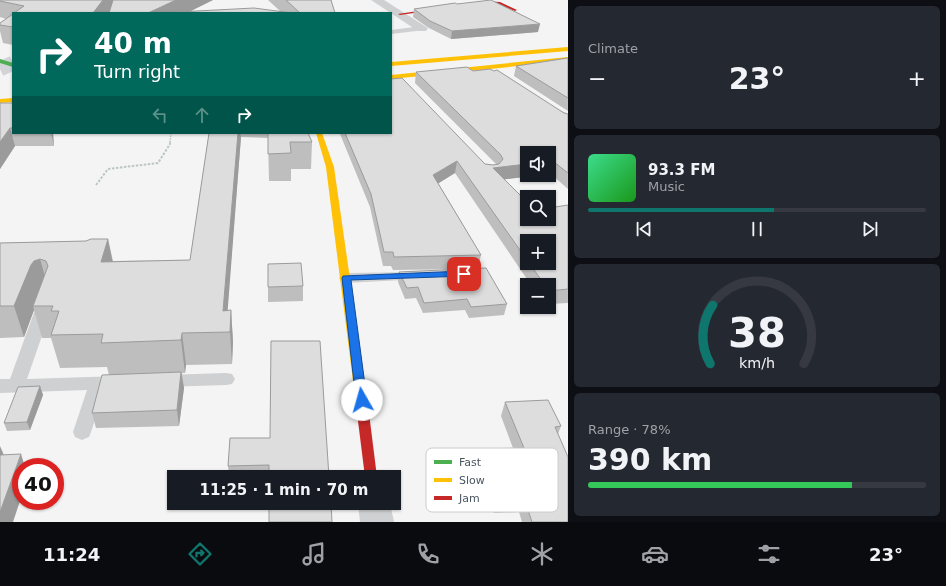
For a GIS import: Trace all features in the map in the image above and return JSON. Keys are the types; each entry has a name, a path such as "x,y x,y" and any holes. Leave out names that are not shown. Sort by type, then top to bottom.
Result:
{"main road":[{"path":"400,14 492,2 516,10"},
{"path":"392,56 568,42"},
{"path":"397,76 568,50"},
{"path":"397,76 568,59"},
{"path":"0,61 12,65"},
{"path":"0,101 12,100"},
{"path":"0,108 12,106"},
{"path":"319,134 330,167 346,278 370,470"}],"street":[{"path":"376,0 422,28"},
{"path":"488,68 508,81"},
{"path":"375,510 377,522"}],"lane":[{"path":"392,32 422,28"},
{"path":"346,278 432,275"},
{"path":"48,296 8,386 226,379"},
{"path":"82,432 98,383"}],"path":[{"path":"96,185 108,169 158,163 170,144 171,134"}],"building":[{"path":"103,0 94,12 15,12 24,6 0,1"},
{"path":"113,0 176,0 150,12 109,12"},
{"path":"286,0 331,0 335,12 299,12"},
{"path":"491,0 540,24 452,31 430,21 414,9 455,3"},
{"path":"254,8 284,12 177,12"},
{"path":"12,15 12,27 0,25 0,23"},
{"path":"568,58 568,98 516,66"},
{"path":"467,67 473,71 490,69 494,71 497,70 564,113 568,114 568,173 556,164 556,146 520,146 520,165 493,168 520,195 520,226 556,226 556,207 568,205 568,289 556,290 556,278 540,278 534,270 556,270 556,234 520,234 520,250 457,161 433,175 481,255 394,257 393,252 384,252 371,194 345,134 392,134 392,79 402,78 485,164 499,164 503,159 500,154 416,72"},
{"path":"0,103 12,103 12,128 10,128 0,142"},
{"path":"209,134 238,134 223,311 231,310 230,332 182,333 181,340 101,343 103,334 51,335 59,311 51,311 53,306 33,306 48,266 46,261 40,259 34,261 31,265 14,306 0,306 0,243 108,239 101,262 190,260"},
{"path":"268,134 308,134 312,142 290,142 291,153 268,154"},
{"path":"301,263 303,286 268,287 268,264"},
{"path":"486,268 507,304 471,307 467,299 424,303 418,287 407,288 399,272"},
{"path":"271,341 320,341 329,470 269,470 269,465 228,466 230,438 270,438"},
{"path":"181,372 177,410 92,413 102,375"},
{"path":"40,386 27,422 4,423 18,387"},
{"path":"548,400 561,426 555,427 568,457 568,522 532,522 529,512 558,512 558,448 524,448 505,402"},
{"path":"21,454 20,458 12,458 12,479 0,512 0,455"},
{"path":"269,510 331,510 332,522 269,522"}],"tunnel":[{"path":"0,69 12,63"}],"traffic: fast":[{"path":"0,61 12,65"}],"traffic: slow":[{"path":"392,64 568,49"},
{"path":"392,77 568,59"},
{"path":"0,101 12,100"},
{"path":"319,134 330,167 362,405"}],"traffic: jam":[{"path":"400,14 484,2 498,3 515,10"},
{"path":"362,405 370,470"}],"route":[{"path":"362,400 346,278 464,274"}]}
